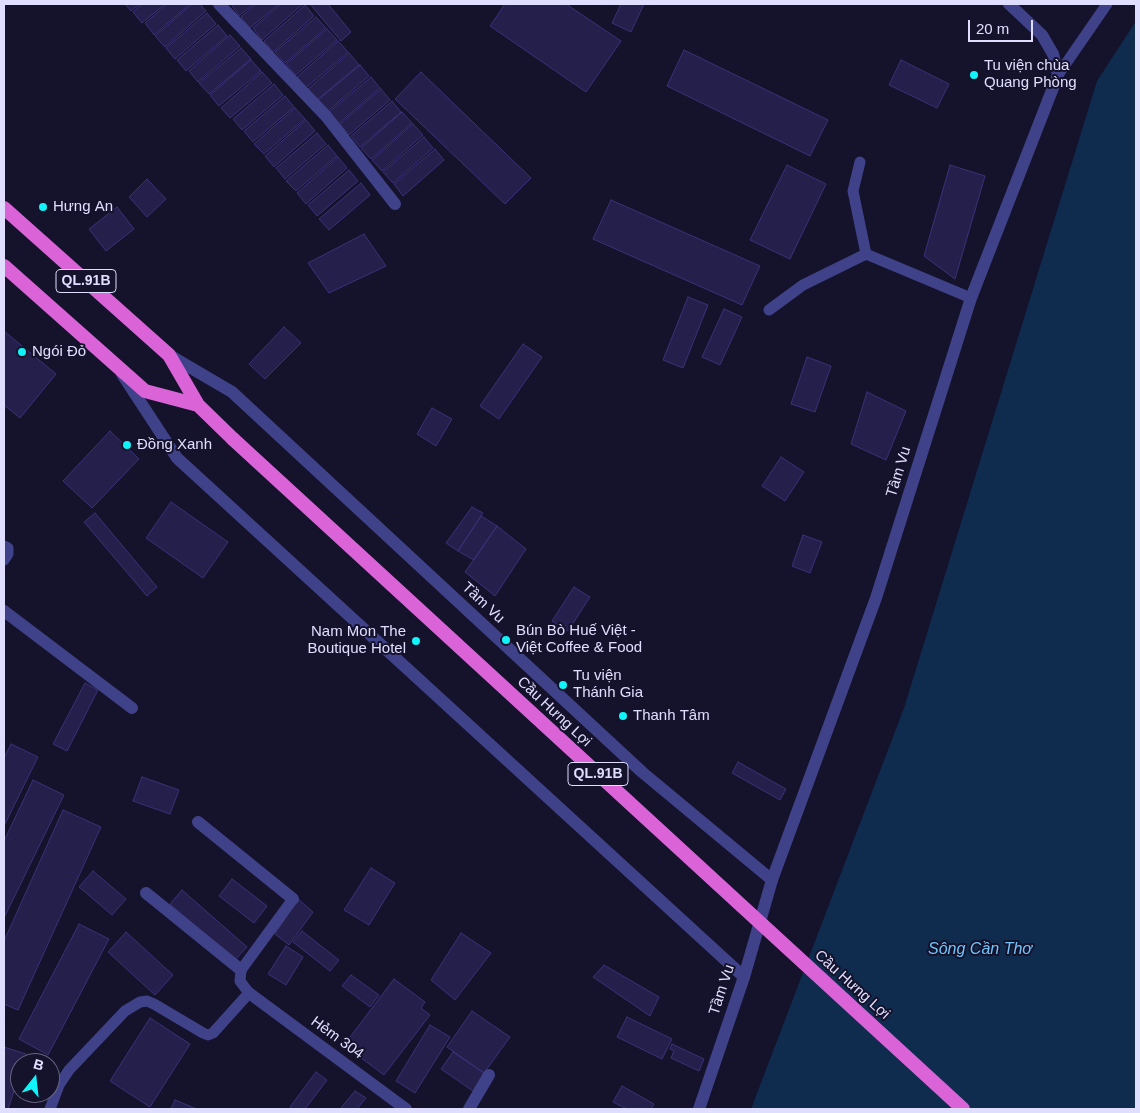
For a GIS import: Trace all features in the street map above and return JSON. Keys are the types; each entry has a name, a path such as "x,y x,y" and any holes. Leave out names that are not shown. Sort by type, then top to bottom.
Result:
{"highway":[{"name":"QL.91B","path":"4,208 169,355 198,405"},
{"name":"QL.91B","path":"4,266 145,391 198,405"},
{"name":"Cầu Hưng Lợi","path":"198,405 963,1109"}],"street":[{"path":"219,4 326,116 395,204"},
{"path":"1009,4 1042,35 1053,54 1058,75"},
{"name":"Tầm Vu","path":"699,1109 744,977 772,880 876,598 971,298 1058,75"},
{"name":"Tầm Vu","path":"169,355 232,392 642,772 772,880"},
{"path":"118,367 177,458 744,977"},
{"path":"4,611 132,708"},
{"path":"198,822 292,899"},
{"path":"146,893 241,970"},
{"name":"Hẻm 304","path":"249,993 406,1109"},
{"path":"469,1109 489,1075"}],"lane":[{"path":"1058,75 1107,4"},
{"path":"860,162 853,191 866,254"},
{"path":"769,310 803,285 866,254 971,298"},
{"path":"4,546 8,548 8,554 4,560"},
{"path":"50,1109 59,1085 69,1070 125,1011 140,1002 147,1001 154,1004 208,1035 213,1033 249,993 240,980 241,970 292,899"}],"water":[{"name":"Sông Cần Thơ","path":"1136,21 1136,1109 751,1109 904,708 1097,81"}],"building":[{"path":"125,4 140,4 131,11"},
{"path":"142,4 165,4 142,23 133,12"},
{"path":"167,4 190,4 154,35 145,23"},
{"path":"192,4 200,4 206,11 165,47 155,36"},
{"path":"231,4 254,4 239,16"},
{"path":"256,4 279,4 250,28 241,17"},
{"path":"281,4 303,4 262,40 253,28"},
{"path":"310,4 328,4 351,32 341,41"},
{"path":"505,4 566,4 621,41 586,92 490,26"},
{"path":"621,4 644,4 631,32 612,23"},
{"path":"305,5 314,16 273,52 264,41"},
{"path":"207,13 216,24 175,59 166,48"},
{"path":"316,17 326,28 285,63 275,52"},
{"path":"218,25 227,36 186,71 177,60"},
{"path":"327,29 337,40 296,75 286,64"},
{"path":"230,35 240,46 198,82 189,71"},
{"path":"338,41 348,52 306,88 297,77"},
{"path":"241,48 251,59 209,94 199,83"},
{"path":"684,50 828,120 810,156 667,86"},
{"path":"349,53 359,65 317,100 308,89"},
{"path":"251,60 261,71 219,106 210,95"},
{"path":"901,60 949,84 937,108 889,85"},
{"path":"360,65 369,76 328,111 318,100"},
{"path":"262,72 272,83 230,118 221,108"},
{"path":"421,72 531,178 505,204 395,99"},
{"path":"371,77 380,88 339,123 329,112"},
{"path":"274,84 283,95 242,130 233,119"},
{"path":"381,89 390,100 349,135 340,124"},
{"path":"285,96 294,107 253,142 244,131"},
{"path":"392,101 401,112 360,147 351,136"},
{"path":"295,108 305,119 264,154 254,144"},
{"path":"402,112 412,123 371,159 361,148"},
{"path":"306,120 315,131 274,167 265,156"},
{"path":"413,124 423,135 382,171 372,160"},
{"path":"317,133 326,144 285,179 276,168"},
{"path":"424,137 433,148 393,183 383,172"},
{"path":"328,145 337,156 296,191 286,181"},
{"path":"435,149 444,160 403,196 394,184"},
{"path":"338,157 347,168 306,204 297,193"},
{"path":"787,165 826,184 790,259 750,240"},
{"path":"950,165 985,176 955,279 924,256"},
{"path":"349,170 358,181 317,216 308,205"},
{"path":"147,179 166,199 147,217 129,197"},
{"path":"361,183 370,195 329,230 319,219"},
{"path":"611,200 760,266 742,305 593,239"},
{"path":"117,207 134,229 106,251 89,229"},
{"path":"364,234 386,266 329,293 308,263"},
{"path":"688,297 708,305 683,368 663,360"},
{"path":"724,309 742,317 720,365 702,357"},
{"path":"284,327 301,343 265,379 249,364"},
{"path":"4,331 56,374 20,418 4,405"},
{"path":"523,344 542,357 499,419 480,406"},
{"path":"807,357 831,366 815,412 791,404"},
{"path":"867,392 906,411 886,460 851,444"},
{"path":"432,408 452,419 436,446 417,434"},
{"path":"110,431 139,459 92,508 63,481"},
{"path":"781,457 804,472 785,501 762,486"},
{"path":"171,502 228,542 203,578 146,538"},
{"path":"472,507 483,513 458,551 446,543"},
{"path":"95,513 157,587 147,596 84,522"},
{"path":"481,516 497,526 474,560 458,551"},
{"path":"497,526 526,549 495,596 465,572"},
{"path":"803,535 822,542 810,573 792,566"},
{"path":"574,587 590,597 568,631 552,621"},
{"path":"85,683 98,690 67,751 53,744"},
{"path":"11,744 38,757 4,826 4,758"},
{"path":"738,762 786,789 780,800 732,773"},
{"path":"142,777 179,790 170,814 133,801"},
{"path":"33,780 64,795 4,918 4,841"},
{"path":"63,810 101,827 18,1010 4,1004 4,941"},
{"path":"371,868 395,883 369,925 344,910"},
{"path":"93,871 126,899 112,915 79,887"},
{"path":"232,879 267,906 254,923 219,896"},
{"path":"182,890 247,947 235,960 170,904"},
{"path":"298,899 313,912 289,945 275,934"},
{"path":"79,924 109,939 49,1053 44,1053 19,1039"},
{"path":"302,931 339,960 330,971 293,942"},
{"path":"126,932 173,975 155,995 108,952"},
{"path":"461,933 491,953 455,1000 431,980"},
{"path":"286,946 303,957 286,985 268,974"},
{"path":"604,965 659,997 650,1016 593,977"},
{"path":"351,975 379,995 370,1007 342,986"},
{"path":"394,979 425,1002 421,1008 430,1015 384,1075 344,1045"},
{"path":"472,1011 510,1037 484,1073 447,1047"},
{"path":"627,1017 672,1039 662,1059 617,1037"},
{"path":"150,1018 190,1044 150,1107 110,1081"},
{"path":"430,1025 450,1037 415,1093 396,1081"},
{"path":"672,1044 704,1059 699,1071 671,1058 674,1051 670,1049"},
{"path":"4,1047 23,1053 10,1053 10,1103 8,1109 4,1109"},
{"path":"453,1052 484,1073 473,1091 441,1069"},
{"path":"316,1072 327,1080 305,1109 293,1109 290,1107"},
{"path":"622,1086 654,1104 651,1109 627,1109 613,1102"},
{"path":"355,1091 366,1098 357,1109 340,1109"},
{"path":"175,1100 197,1109 171,1109"}],"place":[{"name":"Tu viện chùa Quang Phòng","path":"974,75"},
{"name":"Hưng An","path":"43,207"},
{"name":"Ngói Đỏ","path":"22,352"},
{"name":"Đồng Xanh","path":"127,445"},
{"name":"Bún Bò Huế Việt - Việt Coffee & Food","path":"506,640"},
{"name":"Nam Mon The Boutique Hotel","path":"416,641"},
{"name":"Tu viện Thánh Gia","path":"563,685"},
{"name":"Thanh Tâm","path":"623,716"}]}
